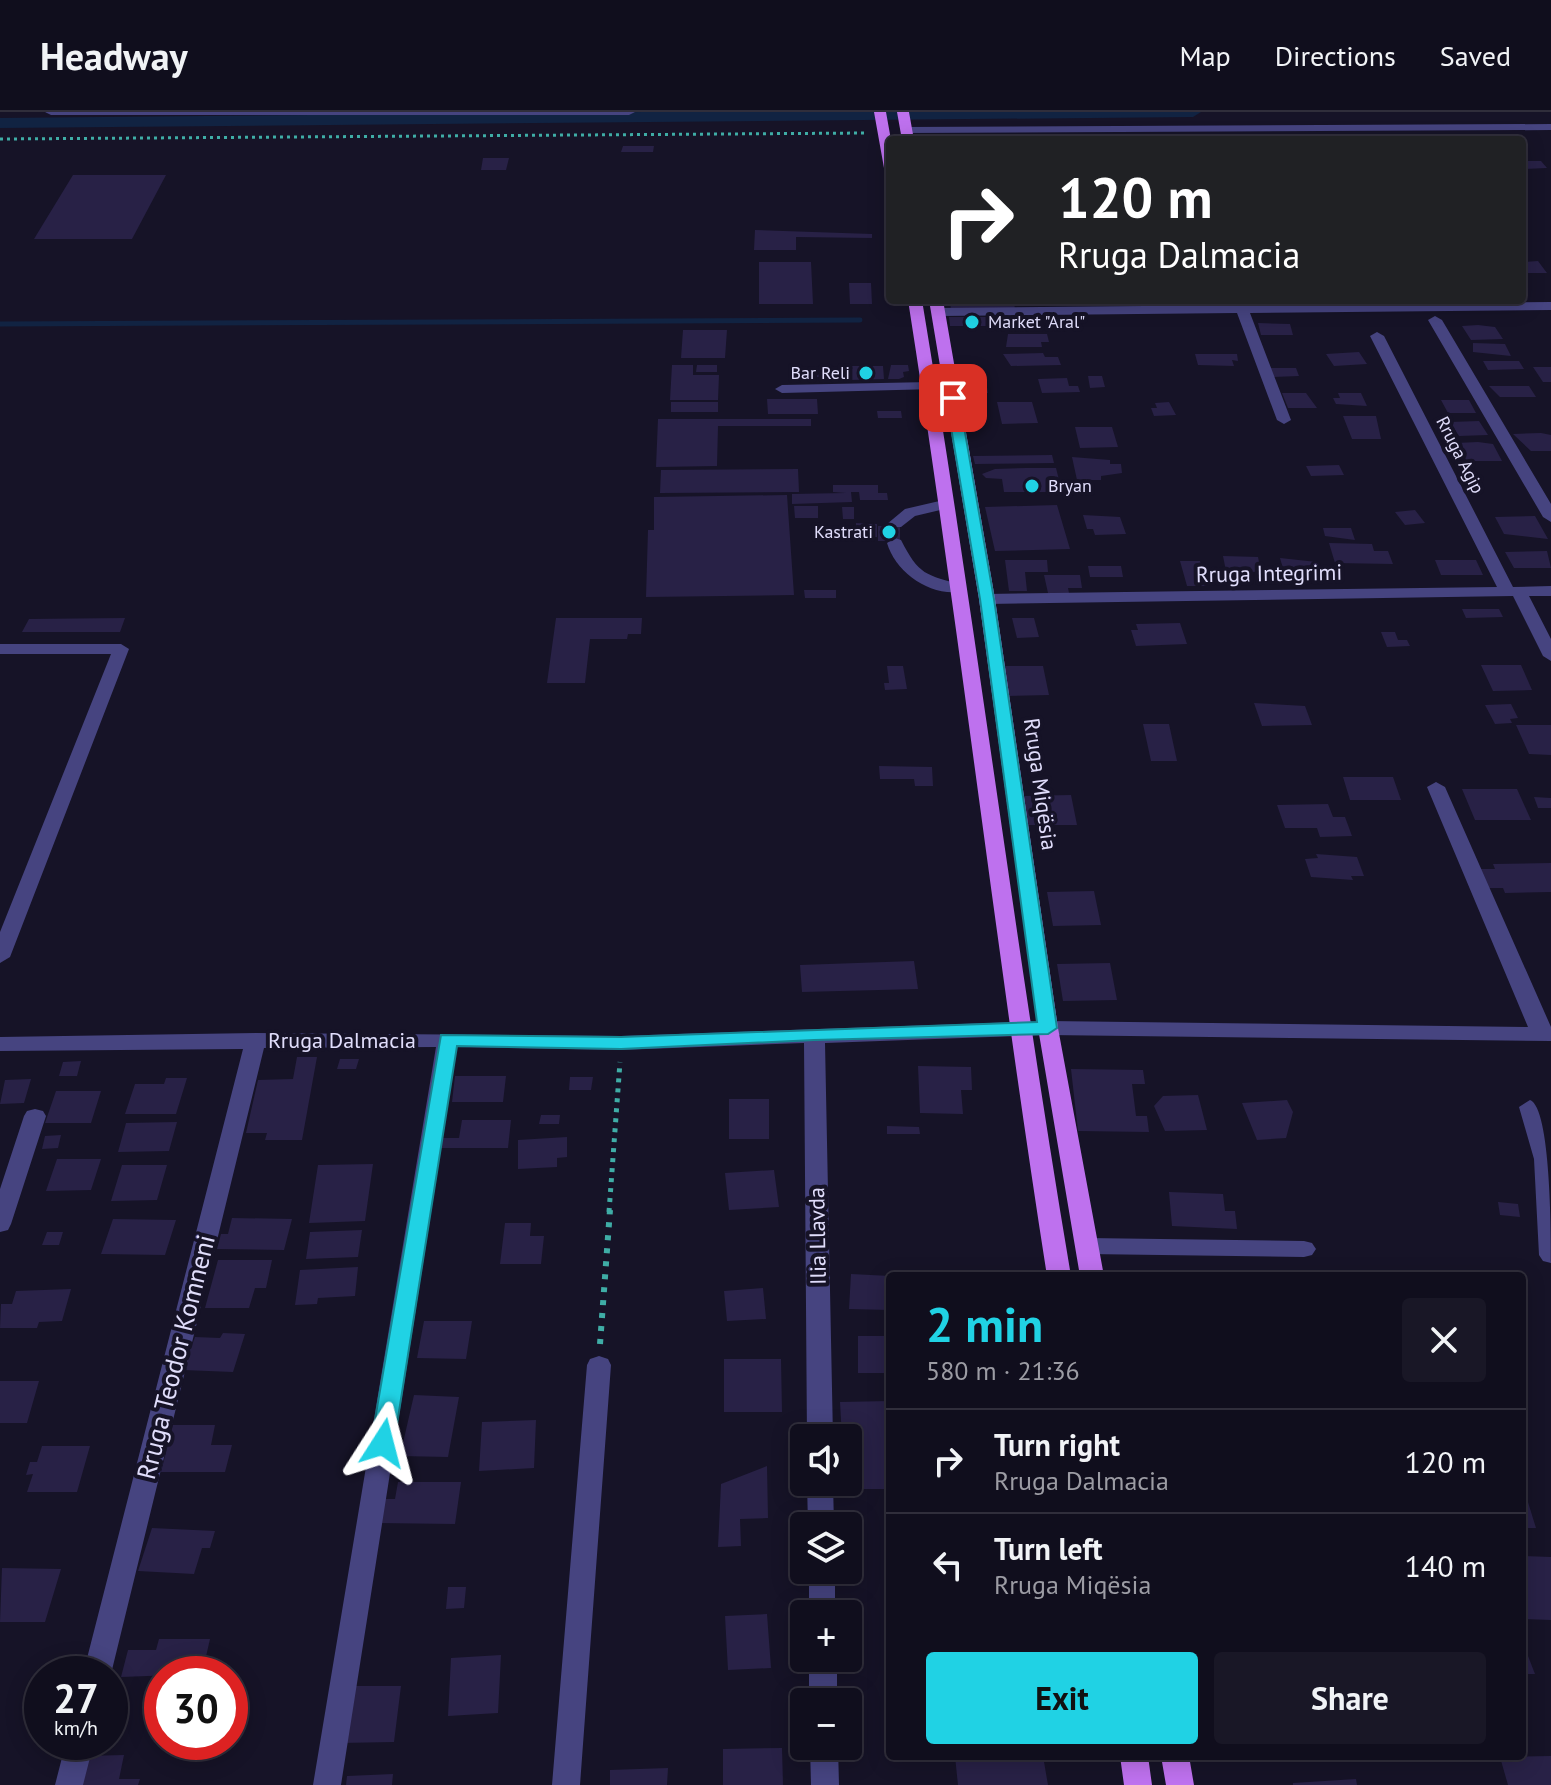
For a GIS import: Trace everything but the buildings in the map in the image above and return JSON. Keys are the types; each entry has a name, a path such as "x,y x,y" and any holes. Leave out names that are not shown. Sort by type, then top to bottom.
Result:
{"main road":[{"path":"880,112 886,148"},
{"path":"903,112 906,132"},
{"path":"916,304 948,504 1019,1029 1058,1272"},
{"name":"Rruga Miqësia","path":"937,306 987,599 1048,1028 1091,1272"},
{"path":"1135,1760 1138,1785"},
{"path":"1176,1760 1180,1785"}],"street":[{"path":"51,112 629,112"},
{"path":"906,132 1551,127"},
{"path":"937,306 1242,309 1551,306"},
{"path":"1242,309 1284,420"},
{"path":"1435,320 1551,517"},
{"name":"Rruga Agip","path":"1377,336 1551,656"},
{"path":"782,389 930,386"},
{"path":"895,524 910,512 948,504"},
{"path":"895,543 898,560 913,574 958,588"},
{"name":"Rruga Integrimi","path":"987,599 1551,591"},
{"path":"0,649 121,649 0,957"},
{"path":"1436,787 1546,1034"},
{"name":"Rruga Dalmacia","path":"0,1044 256,1040 621,1043 1048,1028 1546,1034"},
{"name":"Ilia Llavda","path":"814,1034 820,1424"},
{"name":"Rruga Teodor Komneni","path":"102,1656 256,1040"},
{"path":"327,1785 448,1040"},
{"path":"1530,1107 1545,1159 1551,1255"},
{"path":"0,1224 35,1116"},
{"path":"1087,1246 1304,1249"},
{"path":"566,1785 599,1365"},
{"path":"69,1785 75,1760"},
{"path":"824,1760 825,1785"}],"path":[{"path":"0,139 882,129"},
{"path":"599,1365 621,1043"}],"waterway":[{"path":"0,123 1193,112"},
{"path":"0,324 860,320"}],"place":[{"name":"Market \"Aral\"","path":"972,322"},
{"name":"Bar Reli","path":"866,373"},
{"name":"Bryan","path":"1032,486"},
{"name":"Kastrati","path":"889,532"}],"route":[{"path":"383,1443 448,1040 621,1043 1048,1028 987,599 953,398"}]}
